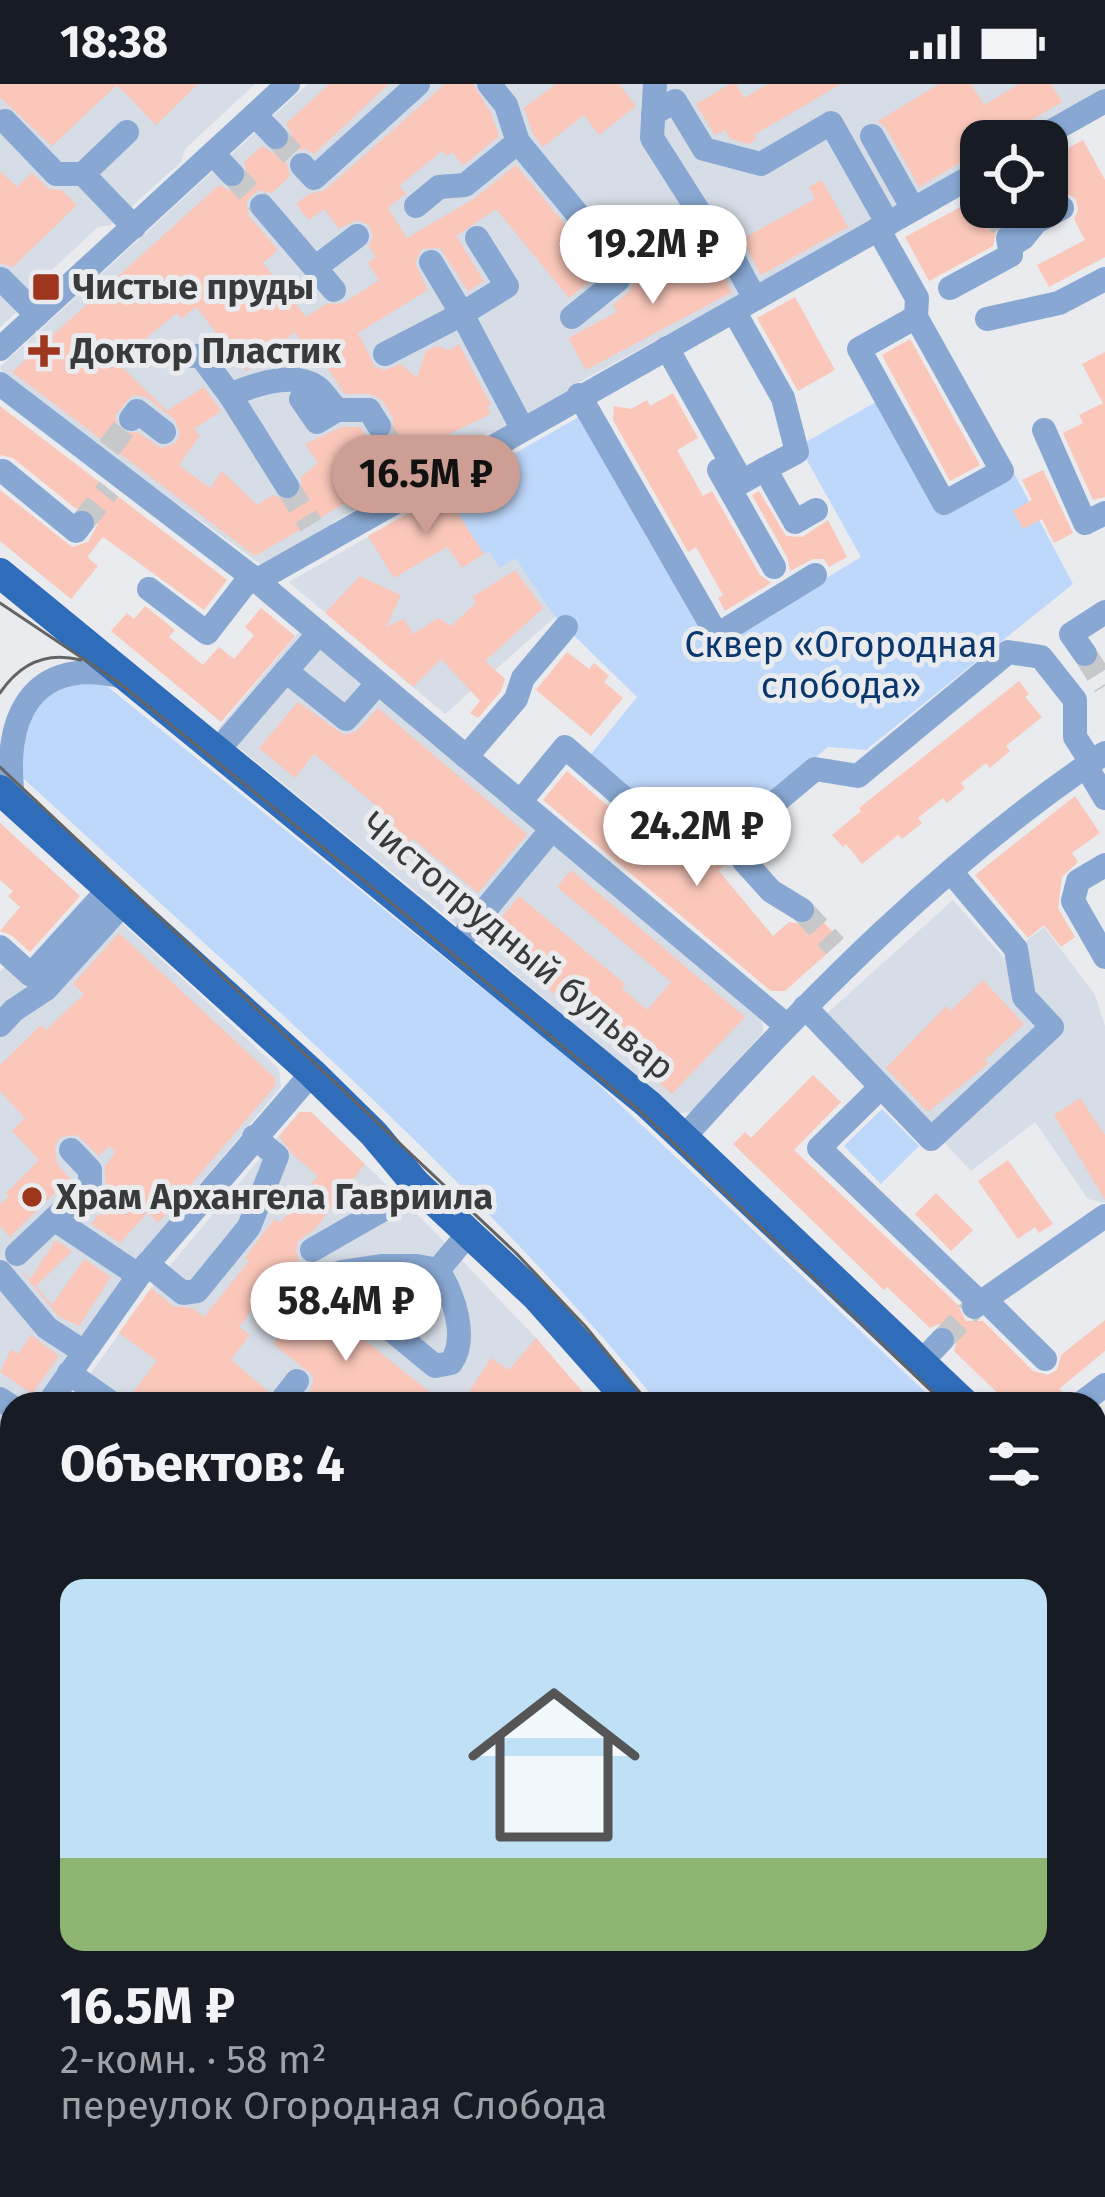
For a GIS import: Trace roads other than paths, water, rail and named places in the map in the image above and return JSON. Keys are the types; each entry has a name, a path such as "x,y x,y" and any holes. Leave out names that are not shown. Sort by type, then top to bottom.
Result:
{"main road":[{"name":"Чистопрудный бульвар","path":"0,572 685,1136 932,1351 957,1392"},
{"path":"7,796 312,1073 415,1183 536,1296 621,1392"}],"street":[{"path":"0,349 288,84"},
{"path":"302,165 314,178 418,84"},
{"path":"489,84 506,105 518,142 622,268"},
{"path":"655,84 652,137 706,223 724,243 783,398 797,452 742,482 667,348"},
{"path":"653,114 675,101 704,149 761,164 831,123 916,298 916,317 1001,471 944,502 859,349 916,317"},
{"path":"1068,122 1105,101"},
{"path":"255,115 276,137"},
{"path":"5,121 56,173 83,174 134,226"},
{"path":"83,174 127,132"},
{"path":"872,136 913,209"},
{"path":"416,206 439,188 465,185 518,142"},
{"path":"214,154 232,173"},
{"path":"149,589 207,633 253,578 316,534 411,478 522,428 960,187"},
{"path":"262,206 334,290"},
{"path":"572,316 617,280 622,268 706,223"},
{"path":"950,288 1011,255 1010,241 1023,238 1031,228"},
{"path":"316,267 358,236"},
{"path":"385,354 507,286 477,238"},
{"path":"431,262 522,428"},
{"path":"1,279 37,315"},
{"path":"987,319 1059,303 1105,279"},
{"path":"161,356 201,356 286,486"},
{"path":"230,395 254,385 303,383 316,386 337,410"},
{"path":"0,384 253,578 787,1026"},
{"path":"579,395 717,635 815,575"},
{"path":"301,399 317,422 337,410 369,410 379,426"},
{"path":"131,419 137,412 164,431"},
{"path":"1044,430 1085,523 1105,513"},
{"path":"706,447 774,567"},
{"path":"765,469 795,522 816,510"},
{"path":"3,471 76,531 82,523"},
{"path":"1085,655 1071,634 1105,612"},
{"path":"466,757 516,699 524,678 566,627"},
{"path":"218,750 319,633"},
{"path":"735,836 815,769 858,776 1008,652 1041,657 1075,700 1075,737 1094,760 1105,798"},
{"path":"7,796 2,748 8,721 40,683 77,670 132,679"},
{"path":"286,671 346,719 378,683"},
{"path":"520,802 565,747 648,819 700,804 735,836 744,861 771,891 802,910"},
{"path":"685,1136 805,1006 843,955 1094,760"},
{"path":"457,944 552,829"},
{"path":"1105,865 1078,881 1072,901 1105,957"},
{"path":"805,1006 931,1139 1052,1027 1024,997 1016,949 952,873"},
{"path":"1,1023 117,896"},
{"path":"0,947 38,982"},
{"path":"56,1392 143,1270 312,1073"},
{"path":"881,1087 820,1148 980,1303 1045,1359"},
{"path":"54,1219 183,1293 197,1291 249,1227 277,1156 254,1137"},
{"path":"71,1150 90,1170 90,1185 9,1263 47,1328 102,1392"},
{"path":"312,1250 400,1198 415,1183"},
{"path":"980,1303 1103,1221"},
{"path":"438,1270 468,1234"},
{"path":"417,1266 438,1270 453,1301 458,1342 456,1357 443,1366 435,1366 334,1282 341,1272 350,1270 417,1266"},
{"path":"288,1392 297,1381"}],"tunnel":[{"path":"276,137 302,165"},
{"path":"232,174 262,206"},
{"path":"1003,228 1008,238"},
{"path":"109,448 131,419"},
{"path":"379,426 405,469"},
{"path":"287,486 311,525"},
{"path":"82,523 109,489"},
{"path":"1085,654 1105,686"},
{"path":"802,910 835,946"},
{"path":"942,1340 974,1307"}],"tram line":[{"path":"0,603 118,682 641,1112 933,1392"},
{"path":"0,693 16,674 35,662 56,657 81,660"},
{"path":"0,767 516,1253 639,1392"}],"place":[{"name":"Чистые пруды","path":"46,287"},
{"name":"Доктор Пластик","path":"44,351"},
{"name":"Храм Архангела Гавриила","path":"32,1197"}],"park label":[{"name":"Сквер «Огородная слобода»","path":"841,666"}]}
